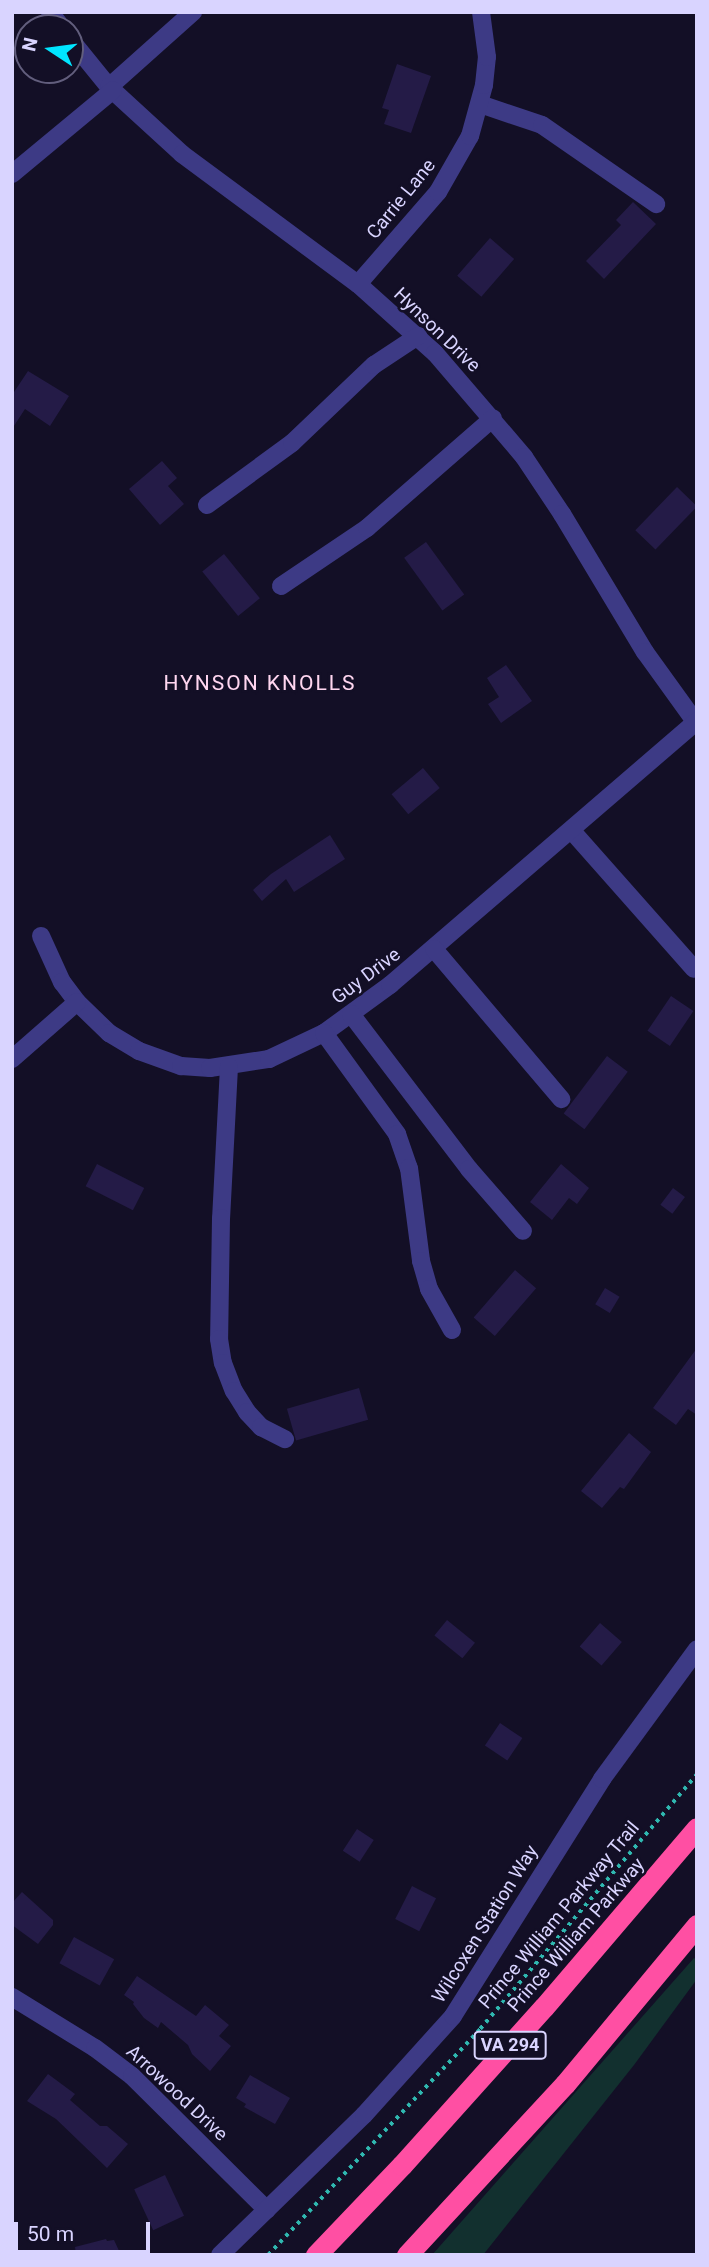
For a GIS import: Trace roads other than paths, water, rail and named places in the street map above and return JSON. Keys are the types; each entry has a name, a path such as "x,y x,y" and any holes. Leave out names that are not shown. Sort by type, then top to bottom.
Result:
{"highway":[{"name":"Prince William Parkway","path":"316,2255 402,2165 544,2007 697,1828"},
{"path":"407,2255 565,2084 697,1926"}],"street":[{"path":"12,174 111,89 193,12"},
{"name":"Carrie Lane","path":"358,284 438,192 459,159 480,104 487,57 481,12"},
{"name":"Hynson Drive","path":"84,56 111,89 182,154 358,284 418,335 493,418 562,514 645,652 696,723"},
{"path":"480,104 542,125 656,204"},
{"path":"207,505 292,443 374,365 418,335"},
{"path":"281,586 368,528 493,418"},
{"name":"Guy Drive","path":"41,936 62,982 77,1002 115,1037 159,1060 181,1066 229,1067 268,1059 296,1049 324,1032 434,949 696,723"},
{"path":"572,831 694,969"},
{"path":"434,949 561,1099"},
{"path":"12,1059 77,1002"},
{"path":"351,1014 469,1169 523,1231"},
{"path":"324,1032 397,1134 409,1168 421,1261 429,1289 452,1330"},
{"path":"229,1067 221,1218 219,1339 227,1372 247,1412 261,1427 285,1439"},
{"name":"Wilcoxen Station Way","path":"220,2255 364,2115 453,2016 602,1779 697,1649"},
{"name":"Arrowood Drive","path":"12,1997 95,2048 132,2076 267,2210"}],"district":[{"name":"HYNSON KNOLLS","path":"260,683"}]}
